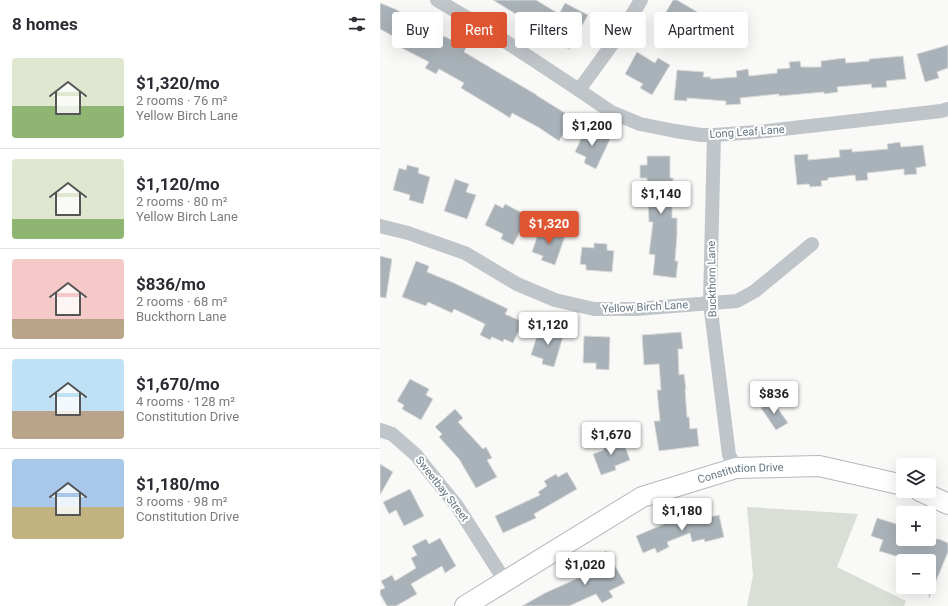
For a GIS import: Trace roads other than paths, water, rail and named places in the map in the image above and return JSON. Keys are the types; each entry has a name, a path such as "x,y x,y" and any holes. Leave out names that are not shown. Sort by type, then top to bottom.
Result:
{"street":[{"name":"Long Leaf Lane","path":"437,0 488,30 611,112 640,124 675,131 714,135 757,132 948,109"},
{"path":"579,90 624,28 641,0"},
{"name":"Buckthorn Lane","path":"714,135 710,303 729,455 736,468"},
{"name":"Yellow Birch Lane","path":"380,226 465,253 517,284 555,300 594,309 636,309 737,301 755,291 812,244"},
{"name":"Sweetbay Street","path":"380,430 392,434 416,455 457,506 504,581"},
{"name":"Constitution Drive","path":"465,606 642,497 736,468 819,466 896,483"},
{"path":"935,498 948,504"}]}
